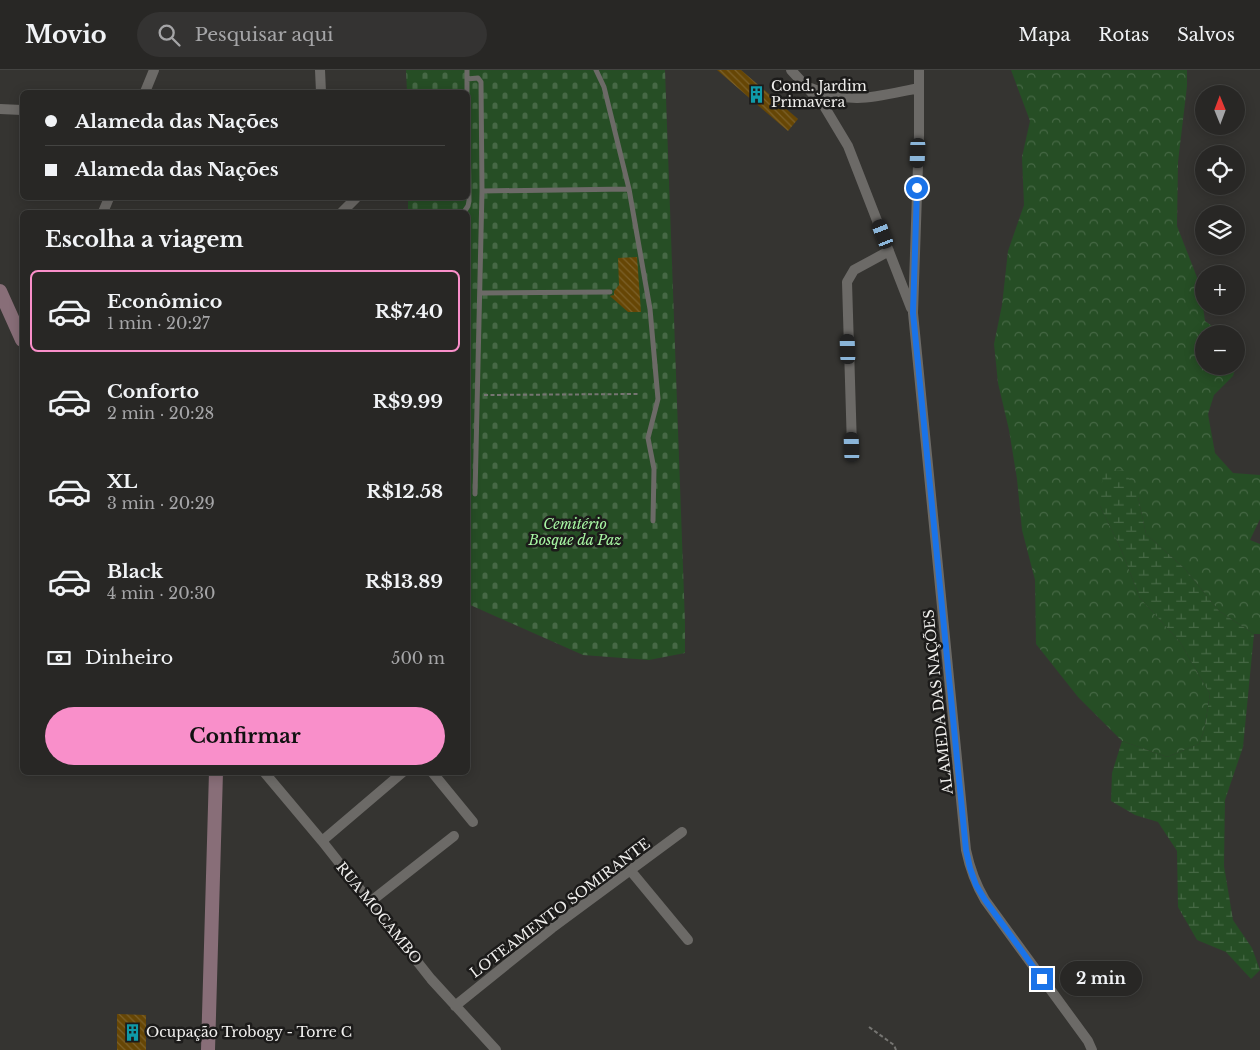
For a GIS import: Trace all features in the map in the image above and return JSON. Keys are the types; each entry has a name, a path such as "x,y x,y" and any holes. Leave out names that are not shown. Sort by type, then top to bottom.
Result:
{"main road":[{"path":"0,292 20,336"},
{"path":"208,1050 216,775"}],"street":[{"path":"146,90 154,70"},
{"path":"320,70 321,90"},
{"name":"ALAMEDA DAS NAÇÕES","path":"791,70 824,106 848,146 913,313"},
{"name":"ALAMEDA DAS NAÇÕES","path":"919,70 913,313 966,850 976,885 985,900 1092,1050"},
{"name":"ALAMEDA DAS NAÇÕES","path":"808,87 827,95 841,98 859,98 919,88"},
{"path":"0,109 20,110"},
{"path":"344,210 354,200"},
{"path":"852,447 847,282 854,270 889,251"},
{"name":"RUA MOCAMBO","path":"267,775 322,841 432,979 496,1050"},
{"path":"322,841 399,775"},
{"path":"434,775 473,822"},
{"name":"LOTEAMENTO SOMIRANTE","path":"455,1006 552,928 682,832"},
{"path":"370,902 454,836"},
{"path":"630,870 688,940"}],"lane":[{"path":"466,70 467,90"},
{"path":"596,70 604,87 629,189 650,310 658,399 648,438 654,469 653,521"},
{"path":"467,78 478,78 481,82 481,294 475,494"},
{"path":"482,191 629,189"},
{"path":"481,294 610,292"}],"path":[{"path":"477,395 639,394"},
{"path":"869,1027 894,1045 896,1050"}],"green space":[{"name":"Cemitério Bosque da Paz","path":"406,70 665,70 685,653 649,660 583,655 470,605 470,210 408,210 408,200 470,200 470,90 407,90"},
{"path":"1011,70 1187,70 1187,86 1178,162 1177,226 1195,272 1195,315 1204,315 1205,321 1211,325 1195,325 1195,375 1233,375 1214,395 1208,414 1215,453 1233,473 1260,475 1260,519 1250,540 1260,544 1260,634 1254,634 1219,611 1185,569 1146,534 1138,497 1100,506 1121,549 1140,598 1180,642 1210,694 1204,731 1199,744 1167,757 1122,741 1078,697 1036,644 1035,580 1022,530 1017,479 1009,430 998,383 994,344 1002,305 1008,251 1024,205 1022,157 1030,121"},
{"path":"1125,470 1138,497 1146,534 1185,569 1219,611 1254,634 1243,747 1225,800 1224,866 1233,920 1252,948 1260,970 1251,979 1226,952 1197,940 1178,907 1177,851 1158,822 1135,815 1111,801 1112,773 1122,741 1167,757 1199,744 1204,731 1210,694 1180,642 1140,598 1121,549 1100,506 1103,472"}],"building":[{"name":"Cond. Jardim Primavera","path":"717,70 741,70 798,119 788,131"},
{"path":"637,257 641,312 628,312 610,296 614,295 614,291 619,285 618,258"},
{"name":"Ocupação Trobogy - Torre C","path":"117,1014 146,1015 146,1050 117,1050"}],"place":[{"name":"Cond. Jardim Primavera","path":"757,94"},
{"name":"Ocupação Trobogy - Torre C","path":"132,1032"}],"route":[{"path":"917,188 913,313 966,850 976,885 1042,979"}]}
